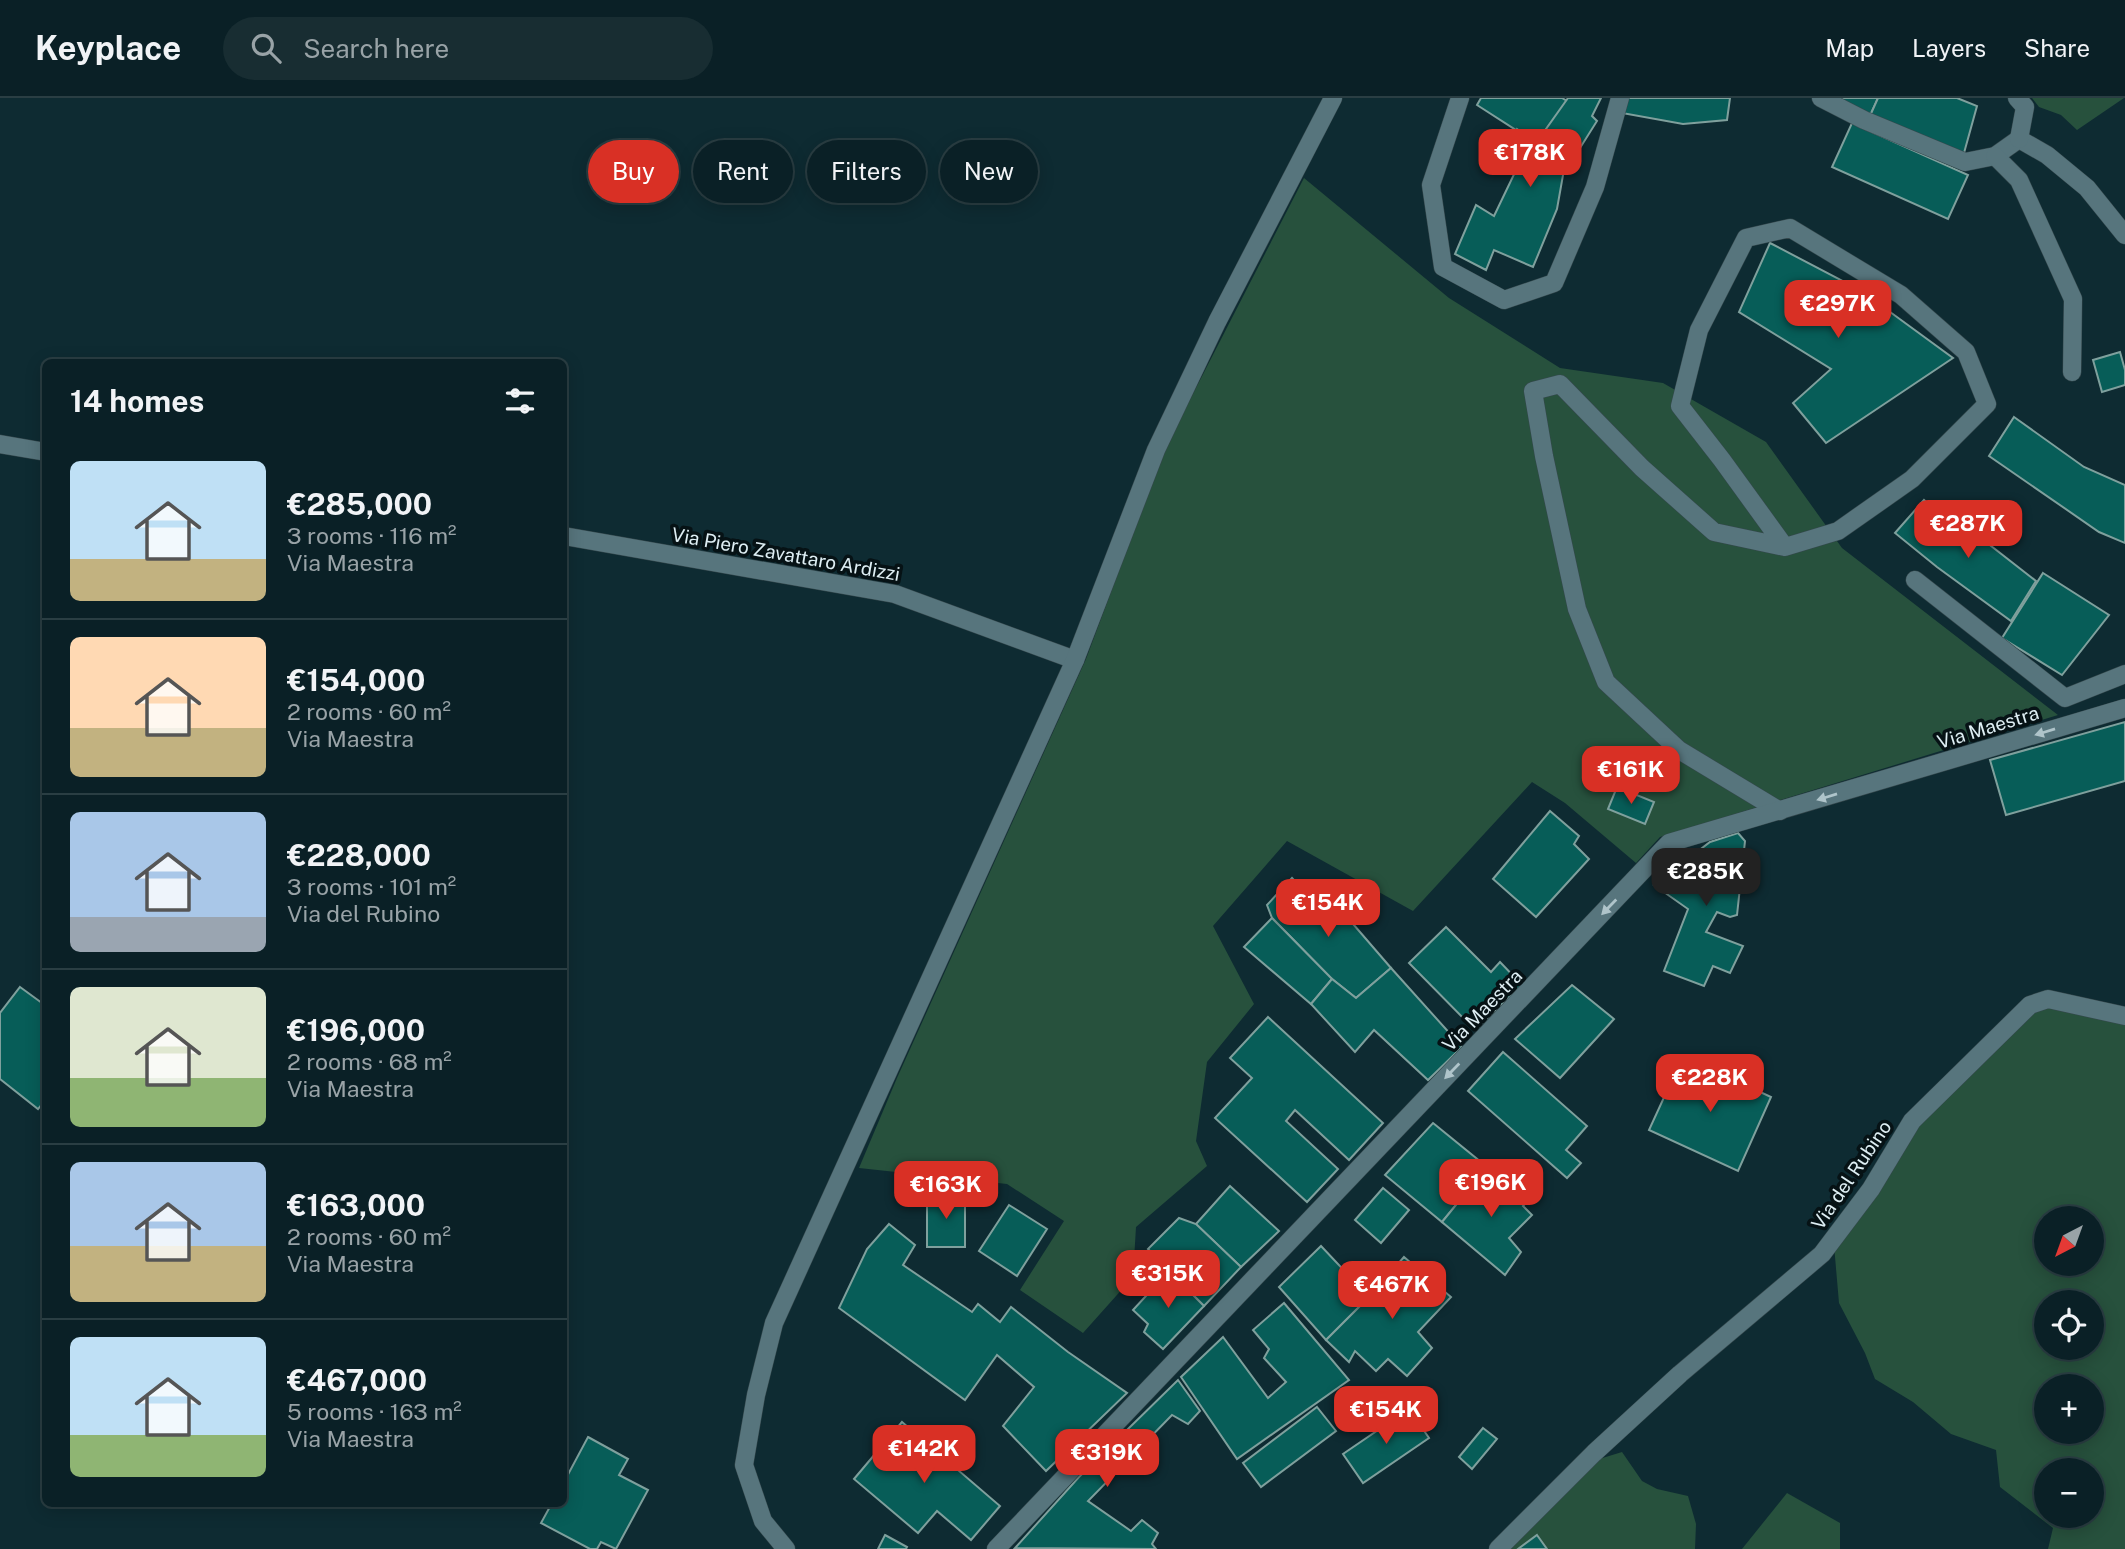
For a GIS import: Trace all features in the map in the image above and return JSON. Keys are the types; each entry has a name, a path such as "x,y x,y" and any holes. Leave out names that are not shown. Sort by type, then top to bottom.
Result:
{"street":[{"path":"786,1549 763,1521 744,1465 756,1395 774,1323 1075,660 1156,450 1217,322 1333,98"},
{"path":"1460,98 1432,185 1443,267 1504,300 1554,283 1595,187 1620,98"},
{"path":"1821,98 1864,120 1965,162 1995,156 2019,139 2025,107 2017,98"},
{"path":"2019,139 2047,155 2087,188 2125,235"},
{"path":"1995,156 2019,180 2073,299 2072,372"},
{"path":"1780,811 1679,750 1606,682 1577,609 1533,391 1560,384 1642,468 1714,532 1785,547 1838,531 1912,479 1987,404 1966,352 1901,295 1790,228 1746,238 1699,330 1680,406 1785,547"},
{"path":"0,444 42,451"},
{"name":"Via Piero Zavattaro Ardizzi","path":"567,537 895,594 1075,660"},
{"path":"1915,580 2065,698 2125,674"},
{"name":"Via Maestra","path":"996,1549 1669,844 2118,710"},
{"name":"Via del Rubino","path":"1498,1549 1594,1453 1680,1374 1822,1254 1871,1189 1912,1121 2030,1004 2048,999 2125,1016"}],"green space":[{"path":"2032,98 2124,98 2077,130 2061,115 2039,107"},
{"path":"1304,178 1449,298 1560,368 1663,383 1766,442 1842,548 2058,715 1660,837 1636,863 1565,803 1532,782 1413,911 1287,841 1213,926 1254,1004 1207,1062 1196,1141 1207,1166 1136,1227 1133,1277 1083,1333 1020,1290 1064,1221 1007,1184 859,1168 1086,659 1164,450"},
{"path":"2048,1002 2125,1019 2125,1549 2048,1549 2053,1528 2104,1528 2104,1458 2034,1458 2034,1513 2000,1487 1996,1450 1951,1434 1913,1402 1875,1379 1839,1303 1834,1245 1899,1160 1917,1126 2032,1009"},
{"path":"1622,1452 1642,1481 1657,1489 1688,1496 1696,1524 1695,1549 1506,1549 1596,1460"},
{"path":"1787,1493 1840,1523 1840,1549 1742,1549"}],"building":[{"path":"1481,98 1562,98 1567,101 1536,143 1477,105"},
{"path":"1568,98 1601,98 1592,116 1597,121 1563,175 1557,209 1533,267 1494,250 1486,270 1455,254 1476,205 1494,216 1518,166 1504,156 1517,129 1536,143"},
{"path":"1626,98 1730,98 1727,120 1683,124 1622,113"},
{"path":"1839,98 1878,98 1869,118"},
{"path":"1878,98 1957,98 1977,106 1964,153 1869,118"},
{"path":"1852,123 1968,175 1948,219 1832,167"},
{"path":"1770,243 1860,290 1953,358 1826,443 1793,403 1831,369 1739,312"},
{"path":"2120,352 2125,370 2125,385 2102,392 2093,360"},
{"path":"2014,417 2084,467 2125,485 2125,543 2099,532 1989,456"},
{"path":"1924,500 1963,535 1968,528 2036,581 2011,621 1895,533"},
{"path":"2043,573 2109,615 2062,675 2002,638"},
{"path":"2125,722 2125,781 2006,815 1990,760"},
{"path":"1617,787 1654,802 1645,824 1608,809"},
{"path":"1550,811 1579,836 1574,844 1589,859 1536,917 1493,879"},
{"path":"1738,833 1745,841 1737,915 1730,917 1717,912 1706,932 1743,946 1730,973 1713,966 1704,986 1664,971 1688,909 1654,885 1710,842"},
{"path":"1292,878 1325,914 1335,903 1391,968 1356,998 1332,979 1272,918 1267,905"},
{"path":"1272,918 1332,979 1311,1004 1244,947"},
{"path":"1446,927 1491,972 1500,962 1522,985 1475,1030 1409,963"},
{"path":"1391,968 1462,1047 1428,1080 1374,1030 1355,1052 1311,1004 1332,979 1356,998"},
{"path":"1572,985 1614,1019 1560,1078 1515,1039"},
{"path":"20,987 42,1003 42,1104 38,1109 0,1079 0,1013"},
{"path":"1268,1017 1383,1123 1349,1160 1295,1110 1286,1121 1338,1169 1307,1202 1215,1118 1252,1078 1230,1058"},
{"path":"1503,1052 1587,1126 1566,1150 1581,1163 1567,1178 1468,1091"},
{"path":"1683,1056 1771,1097 1738,1171 1649,1130"},
{"path":"1433,1123 1487,1167 1442,1222 1385,1175"},
{"path":"1487,1167 1530,1198 1523,1206 1532,1215 1509,1238 1521,1252 1505,1275 1442,1222"},
{"path":"1230,1186 1279,1231 1241,1267 1196,1224"},
{"path":"1383,1188 1409,1210 1381,1243 1355,1220"},
{"path":"927,1195 965,1195 965,1247 927,1247"},
{"path":"1009,1205 1047,1229 1017,1276 979,1251"},
{"path":"1179,1218 1196,1224 1241,1267 1204,1306 1148,1249"},
{"path":"889,1224 915,1245 903,1265 972,1312 978,1304 1000,1322 1011,1307 1068,1352 1127,1393 1046,1471 1003,1426 1034,1387 997,1355 965,1400 839,1308 867,1249"},
{"path":"1321,1246 1369,1297 1326,1340 1279,1287"},
{"path":"1404,1257 1451,1297 1418,1332 1432,1348 1407,1376 1388,1359 1376,1371 1355,1351 1349,1362 1326,1340"},
{"path":"1169,1271 1204,1306 1163,1349 1144,1332 1148,1324 1133,1310"},
{"path":"1284,1303 1349,1380 1237,1459 1181,1377 1223,1337 1268,1398 1286,1382 1264,1358 1269,1349 1253,1330"},
{"path":"1178,1380 1200,1411 1188,1424 1172,1415 1088,1501 1131,1531 1142,1520 1158,1533 1152,1544 1156,1549 1015,1548 1079,1477"},
{"path":"1317,1407 1336,1431 1261,1487 1243,1463"},
{"path":"1409,1409 1429,1438 1363,1483 1343,1454"},
{"path":"902,1422 1000,1506 971,1540 937,1511 918,1533 854,1479"},
{"path":"1483,1428 1497,1439 1472,1469 1459,1457"},
{"path":"588,1437 628,1459 619,1475 648,1490 616,1549 601,1542 597,1549 590,1549 541,1523 550,1507 567,1507 567,1476"},
{"path":"885,1535 907,1547 906,1549 878,1549"},
{"path":"1537,1535 1547,1549 1518,1549"}]}
